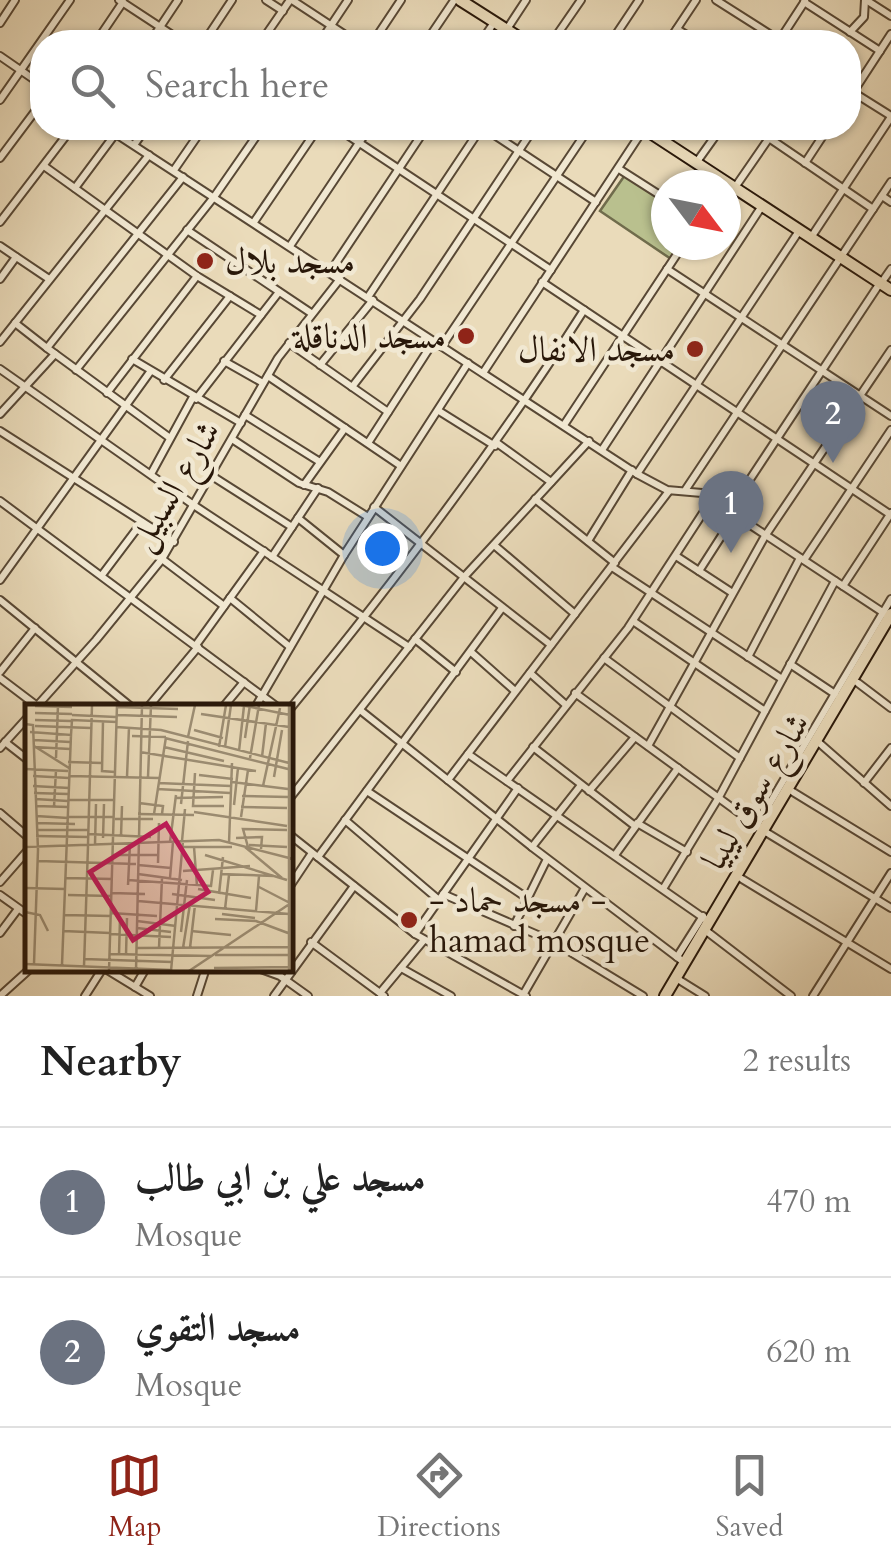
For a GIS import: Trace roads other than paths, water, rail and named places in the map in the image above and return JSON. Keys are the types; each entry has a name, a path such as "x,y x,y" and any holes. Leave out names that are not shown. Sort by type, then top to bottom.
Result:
{"main road":[{"path":"461,2 507,30"},
{"path":"461,2 496,30"},
{"path":"671,140 709,170"},
{"path":"698,161 714,170"},
{"path":"741,186 842,255"},
{"path":"741,193 886,284"},
{"name":"شارع سوق ليبيا","path":"668,996 763,830 858,682 889,617"},
{"name":"شارع سوق ليبيا","path":"678,979 681,960 742,878 763,830 793,792 839,697 889,617"}],"street":[{"path":"0,23 15,0"},
{"path":"50,30 70,0"},
{"path":"158,30 178,0"},
{"path":"212,30 232,0"},
{"path":"266,0 282,11"},
{"path":"270,30 291,0 338,30"},
{"path":"329,30 348,0"},
{"path":"381,30 401,0"},
{"path":"507,30 526,0"},
{"path":"560,30 580,0"},
{"path":"619,30 637,3 625,0"},
{"path":"681,30 678,28 696,0"},
{"path":"716,0 761,30"},
{"path":"852,30 864,17 866,0 891,16"},
{"path":"104,30 122,1 164,30"},
{"path":"787,30 805,1 847,30"},
{"path":"436,30 461,2"},
{"path":"861,79 891,34"},
{"path":"861,39 880,52"},
{"path":"0,56 30,77"},
{"path":"0,100 30,59"},
{"path":"814,233 891,117 861,100"},
{"path":"0,158 30,118"},
{"path":"0,222 63,140"},
{"path":"75,188 111,140"},
{"path":"126,140 635,472 670,491 697,491 889,617 891,599"},
{"path":"134,145 138,140"},
{"path":"174,170 195,140"},
{"path":"76,370 214,197 254,140"},
{"path":"254,222 310,140"},
{"path":"356,140 551,270"},
{"path":"330,272 418,140"},
{"path":"320,365 370,298 474,140"},
{"path":"501,140 596,202"},
{"path":"352,387 404,320 526,140"},
{"path":"368,443 581,140"},
{"path":"483,373 636,140"},
{"path":"698,161 712,140"},
{"path":"741,180 768,140"},
{"path":"772,140 873,209"},
{"path":"804,163 818,140"},
{"path":"290,246 359,142"},
{"path":"0,342 149,155"},
{"path":"44,166 198,276 261,314"},
{"path":"619,168 651,190"},
{"path":"47,348 183,177"},
{"path":"685,490 891,182"},
{"path":"882,196 891,202"},
{"path":"602,450 762,206"},
{"path":"188,230 311,313"},
{"path":"588,540 800,230"},
{"path":"0,246 50,280"},
{"path":"0,279 16,257"},
{"path":"564,425 673,260"},
{"path":"668,268 891,416"},
{"path":"699,571 777,439 886,284 891,269"},
{"path":"107,393 198,276"},
{"name":"شارع السبيل","path":"39,704 162,559 288,343 340,279"},
{"path":"542,282 891,514 839,584 790,664 719,797 663,889"},
{"path":"150,474 194,398 279,292"},
{"path":"164,380 230,296"},
{"path":"292,707 366,617 496,445 584,310"},
{"path":"15,323 170,438"},
{"path":"288,343 388,412"},
{"path":"648,746 765,536 891,350"},
{"path":"0,414 55,354"},
{"path":"132,360 240,423"},
{"path":"224,362 266,379 401,466"},
{"path":"257,704 322,590 468,363"},
{"path":"0,369 272,557 456,672"},
{"path":"0,580 150,372"},
{"path":"438,411 551,482"},
{"path":"245,414 320,462"},
{"path":"304,485 345,428"},
{"path":"0,430 174,542"},
{"path":"748,657 802,559 891,430"},
{"path":"232,440 304,485 318,488 368,517"},
{"path":"292,795 464,577 588,441"},
{"path":"212,476 292,528"},
{"path":"272,557 318,488"},
{"path":"448,780 670,491"},
{"path":"535,499 652,594 782,679"},
{"path":"507,781 652,594 712,500"},
{"path":"0,501 273,704"},
{"path":"374,508 551,645"},
{"path":"298,518 344,555"},
{"path":"102,575 142,522"},
{"path":"494,545 575,614"},
{"path":"152,704 264,551"},
{"path":"676,556 731,592"},
{"path":"162,559 224,606"},
{"path":"230,598 290,647"},
{"path":"0,600 128,704"},
{"path":"292,884 346,820 502,608"},
{"path":"632,621 765,711"},
{"path":"35,628 0,675 35,704"},
{"path":"471,652 515,692"},
{"path":"604,658 740,758"},
{"path":"763,830 839,697 790,664"},
{"path":"530,673 566,705"},
{"path":"230,704 244,682"},
{"path":"858,682 891,708"},
{"path":"575,693 763,830 891,908"},
{"path":"360,710 681,960"},
{"path":"25,720 3,745 25,758"},
{"path":"589,791 635,738"},
{"path":"819,743 891,806"},
{"path":"533,747 636,824 686,852"},
{"path":"864,783 890,752"},
{"path":"468,754 663,889 791,996"},
{"path":"614,854 678,768"},
{"path":"532,847 581,785"},
{"path":"415,934 518,788"},
{"path":"367,791 526,898"},
{"path":"793,792 891,852"},
{"path":"0,813 25,834"},
{"path":"346,820 441,897 554,942 643,996"},
{"path":"292,838 415,934 511,993 524,995 585,888"},
{"path":"0,882 25,856"},
{"path":"514,926 547,859"},
{"path":"813,996 891,873"},
{"path":"742,878 891,969"},
{"path":"292,968 354,886"},
{"path":"0,896 25,914"},
{"path":"0,932 18,908"},
{"path":"311,942 380,995 424,940"},
{"path":"401,968 451,996"},
{"path":"0,996 28,971"},
{"path":"85,996 102,971"},
{"path":"109,971 150,996"},
{"path":"135,987 144,971"},
{"path":"197,996 205,971"},
{"path":"265,971 308,996"},
{"path":"274,996 290,971"},
{"path":"678,979 705,996"}],"place":[{"name":"مسجد بلال","path":"205,261"},
{"name":"مسجد الدناقلة","path":"466,336"},
{"name":"مسجد الانفال","path":"695,349"},
{"name":"مسجد التقوي","path":"833,463"},
{"name":"مسجد علي بن ابي طالب","path":"731,553"},
{"name":"- مسجد حماد - hamad mosque","path":"409,920"}]}
